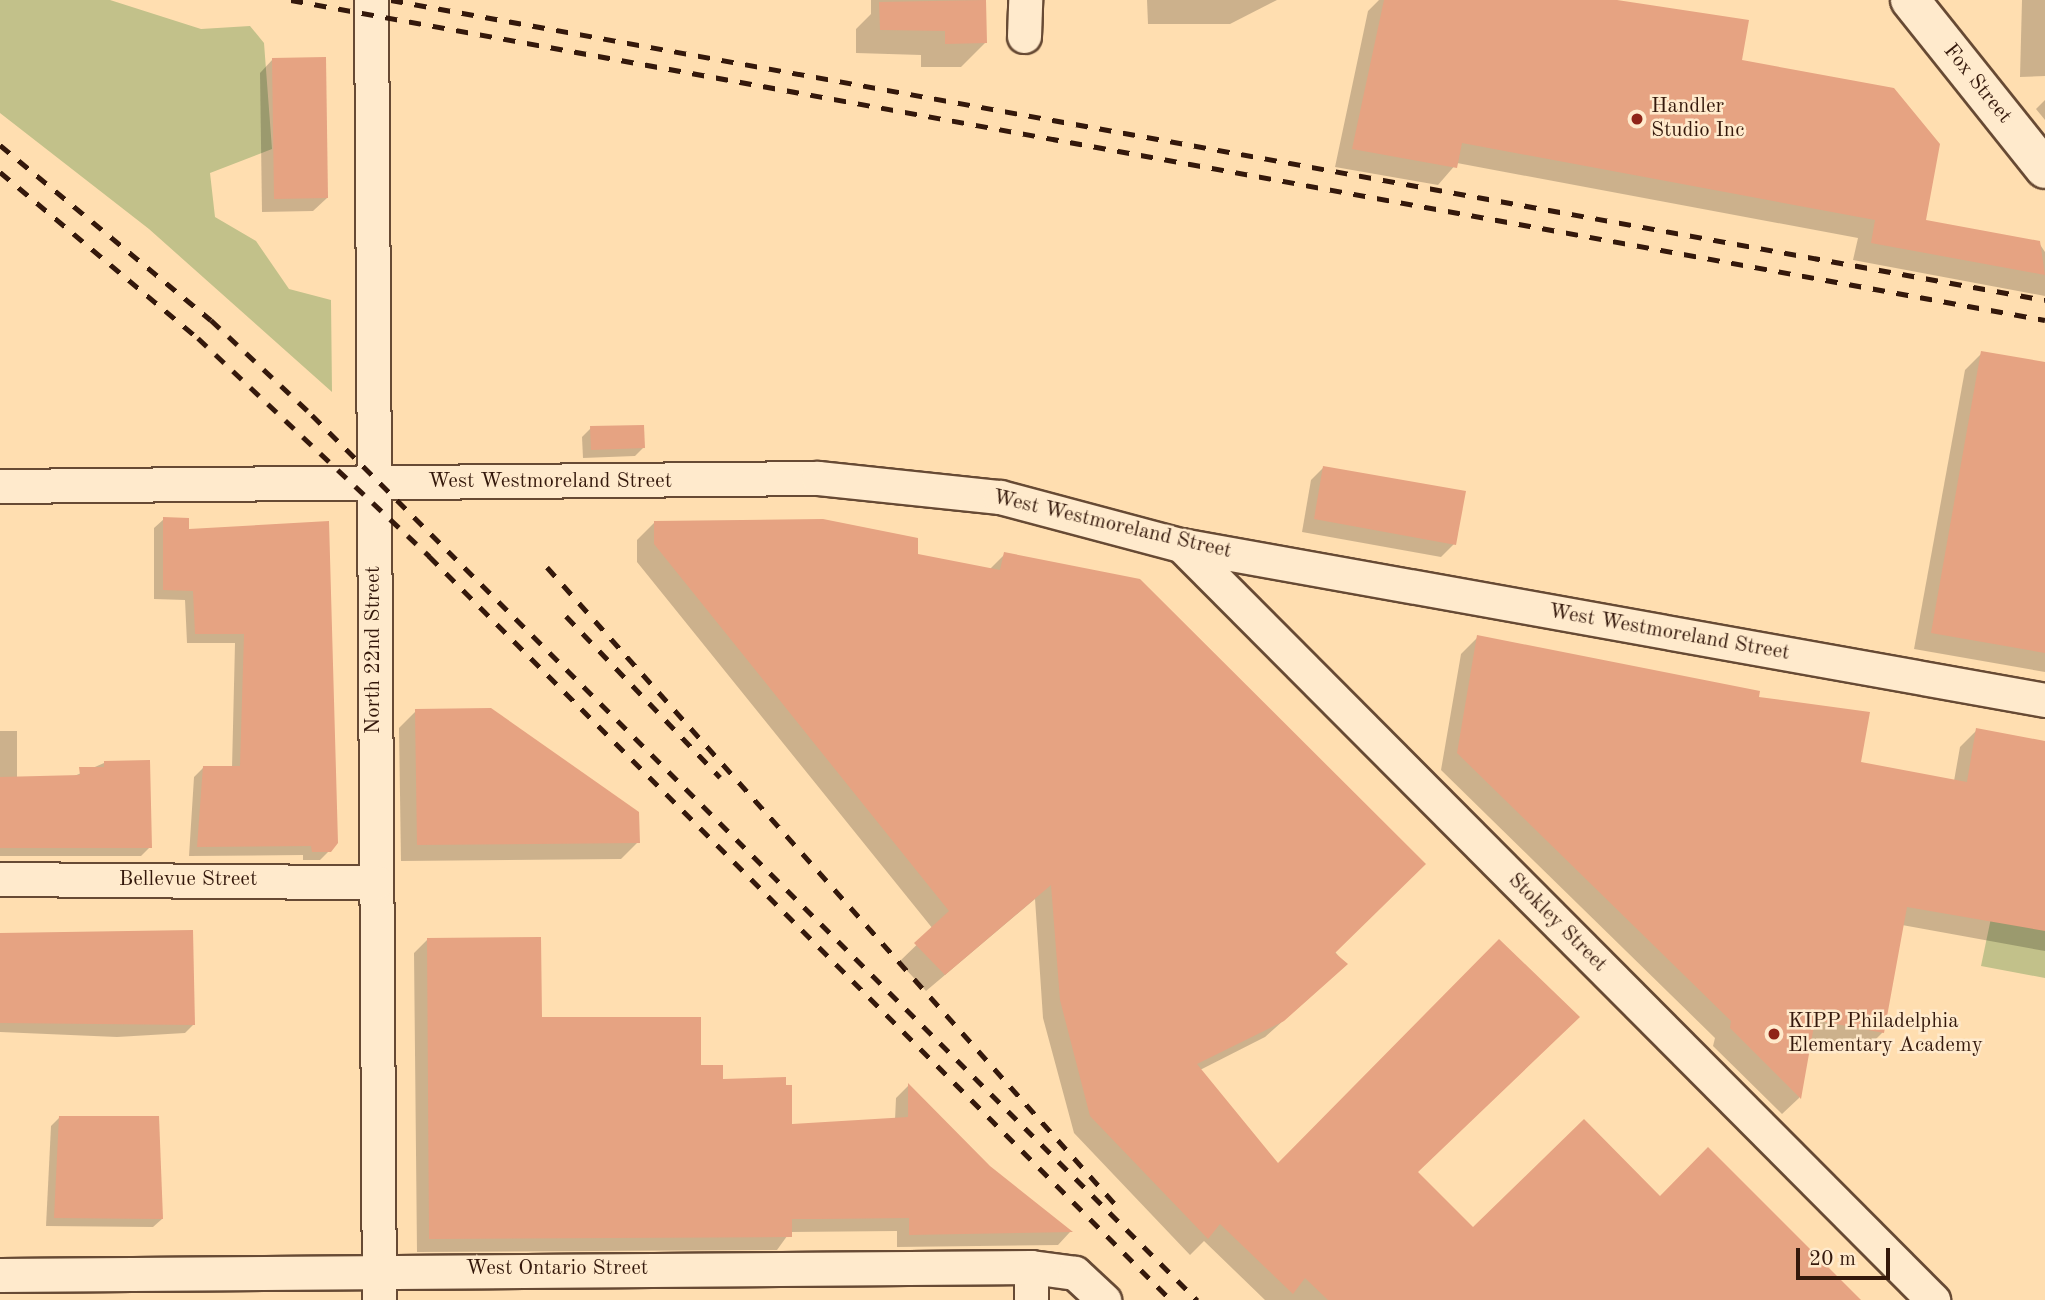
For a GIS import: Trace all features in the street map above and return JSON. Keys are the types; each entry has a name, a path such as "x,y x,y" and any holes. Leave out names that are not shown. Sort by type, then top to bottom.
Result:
{"street":[{"name":"North 22nd Street","path":"371,0 379,1285"},
{"path":"1024,36 1025,0"},
{"name":"Fox Street","path":"1910,0 2045,169"},
{"name":"West Westmoreland Street","path":"0,486 818,478 1000,497 1181,545 2045,700"},
{"name":"Stokley Street","path":"1181,545 1933,1300"},
{"name":"Bellevue Street","path":"0,879 376,882"},
{"path":"1031,1267 1031,1300"},
{"name":"West Ontario Street","path":"0,1275 379,1285 1031,1267 1075,1273 1104,1300"}],"shaded area":[{"path":"0,0 110,0 201,29 250,26 264,43 272,149 210,173 215,217 256,241 289,289 331,300 332,392 149,229 0,113"},
{"path":"1991,918 2045,929 2045,978 1981,966"}],"building":[{"path":"986,0 987,43 945,44 945,31 880,30 879,2"},
{"name":"Handler Studio Inc","path":"1384,0 1617,0 1749,20 1742,60 1894,88 1940,144 1926,220 2040,241 2045,275 1871,243 1875,220 1462,143 1457,168 1352,149"},
{"path":"326,57 328,198 274,199 272,58"},
{"path":"1981,351 2045,362 2045,653 1931,633"},
{"path":"644,425 645,448 591,450 590,426"},
{"path":"1323,466 1466,491 1456,545 1314,519"},
{"path":"163,517 189,518 189,529 329,521 338,843 331,852 312,852 311,846 197,847 203,766 240,766 244,634 195,634 193,591 163,590"},
{"path":"823,519 918,538 918,554 1000,570 1004,552 1140,579 1426,864 1335,953 1348,964 1284,1021 1197,1064 1278,1163 1499,939 1580,1017 1418,1172 1473,1227 1584,1119 1660,1196 1708,1147 1861,1300 1328,1300 1305,1278 1293,1294 1220,1224 1208,1239 1090,1116 1060,1000 1051,885 945,975 914,943 949,911 654,544 654,521"},
{"path":"1477,635 1760,691 1759,697 1870,712 1861,762 1967,782 1976,728 2045,741 2045,931 1907,907 1884,1033 1815,1020 1801,1099 1730,1028 1731,1021 1457,753"},
{"path":"491,708 639,812 640,843 417,845 415,709"},
{"path":"150,760 152,848 0,848 0,777 80,775 79,767 104,767 104,761"},
{"path":"193,930 195,1025 0,1023 0,933"},
{"path":"541,937 542,1017 701,1017 701,1065 723,1065 723,1079 786,1077 786,1085 792,1085 792,1124 908,1117 908,1083 990,1166 1073,1232 909,1235 909,1218 792,1219 792,1237 429,1239 427,938"},
{"path":"59,1116 159,1116 163,1219 54,1218"}],"railway":[{"path":"291,0 2045,320"},
{"path":"391,0 2045,300"},
{"path":"0,145 211,320 312,415 1197,1300"},
{"path":"0,172 198,338 429,556 1171,1300"},
{"path":"547,567 1115,1204"},
{"path":"566,616 720,777"}],"place":[{"name":"Handler Studio Inc","path":"1637,119"},
{"name":"KIPP Philadelphia Elementary Academy","path":"1774,1034"}]}
